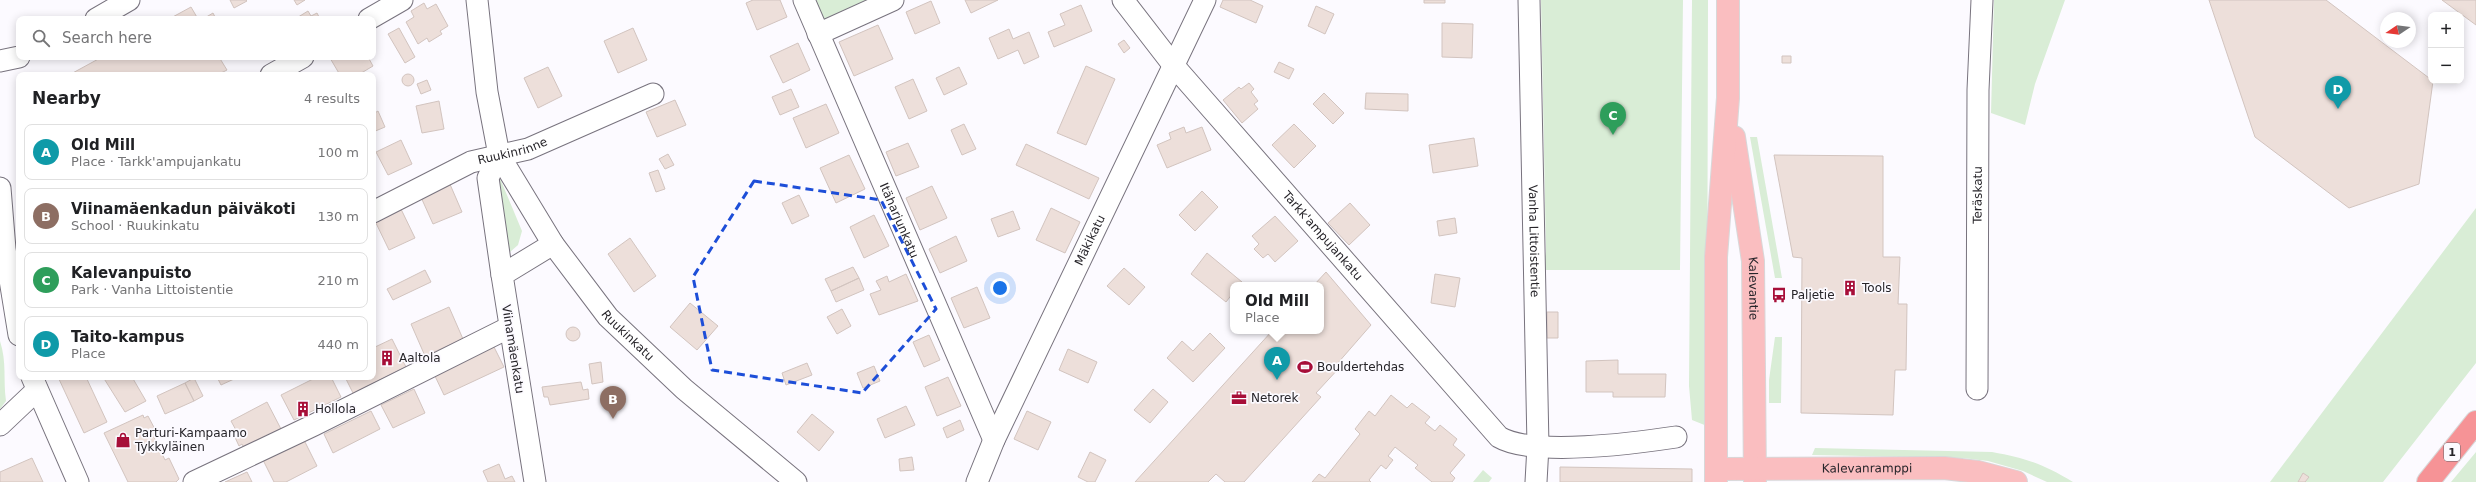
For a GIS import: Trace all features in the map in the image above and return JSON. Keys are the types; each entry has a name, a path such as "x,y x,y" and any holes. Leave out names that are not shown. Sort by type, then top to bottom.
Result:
{"highway":[{"name":"1","path":"2428,482 2476,422"}],"main road":[{"name":"Kalevantie","path":"1716,475 1716,257 1728,98 1728,0"},
{"name":"Kalevantie","path":"1728,98 1753,261 1755,475"},
{"name":"Kalevanramppi","path":"1716,475 1944,468 1978,472 2016,482"}],"street":[{"path":"101,16 130,0"},
{"path":"374,16 402,0"},
{"name":"Ruukinkatu","path":"477,0 487,92 498,155 553,244 608,317 684,389 796,482"},
{"name":"Itäharjunkatu","path":"804,0 994,440"},
{"path":"818,34 893,0"},
{"name":"Tarkk'ampujankatu","path":"1123,0 1174,66 1499,437 1509,443 1538,446"},
{"name":"Mäkikatu","path":"977,482 994,440 1205,0"},
{"name":"Vanha Littoistentie","path":"1529,0 1538,446 1536,482"},
{"name":"Teräskatu","path":"1977,389 1978,90 1982,0"},
{"path":"0,61 16,58"},
{"path":"277,72 298,60"},
{"name":"Ruukinrinne","path":"376,210 471,162 528,149 653,94"},
{"path":"498,155 488,178 502,274 553,244"},
{"path":"0,188 11,213 11,292 16,319"},
{"name":"Viinamäenkatu","path":"502,274 534,482"},
{"path":"194,482 314,425 510,327"},
{"path":"0,426 34,384 78,482"},
{"path":"1538,446 1596,447 1676,438"}],"highlighted area":[{"path":"754,181 881,200 936,309 862,393 712,370 693,277"}],"green space":[{"path":"815,0 872,0 824,22"},
{"path":"1541,0 1683,0 1680,270 1542,270 1546,252"},
{"path":"1692,0 1708,0 1707,426 1692,420 1689,386"},
{"path":"1994,0 2065,0 2035,84 2025,125 1991,113"},
{"path":"1750,137 1757,137 1782,278 1775,278"},
{"path":"499,176 522,231 518,245 510,252 508,251 496,177"},
{"path":"2476,208 2476,363 2383,482 2270,482"},
{"path":"1775,337 1782,337 1781,403 1769,403 1769,380"},
{"path":"0,341 4,364 6,401 0,409"},
{"path":"1815,448 1992,452 2034,462 2073,482 2047,482 2023,471 1988,461 1963,458 1812,455"},
{"path":"2476,452 2476,482 2451,482"},
{"path":"1483,470 1492,478 1489,482 1473,482"}],"building":[{"path":"230,0 246,0 247,1 234,8"},
{"path":"294,0 305,0 297,5"},
{"path":"753,0 780,0 787,17 757,30 746,3"},
{"path":"965,0 998,0 971,13"},
{"path":"1223,0 1250,0 1263,6 1256,23 1220,7"},
{"path":"1424,0 1445,0 1445,3 1424,3"},
{"path":"2209,0 2326,0 2380,41 2380,48 2389,48 2428,77 2428,84 2433,84 2419,184 2349,208 2255,137"},
{"path":"2442,0 2476,0 2476,25 2464,16 2464,12 2458,12"},
{"path":"931,1 940,23 915,34 906,12"},
{"path":"424,3 427,9 436,4 448,26 440,31 442,34 429,42 427,38 418,44 406,22 414,17 411,11"},
{"path":"1081,5 1092,31 1054,47 1048,32 1065,25 1060,14"},
{"path":"1316,6 1334,14 1325,34 1308,26"},
{"path":"191,7 196,16 174,16"},
{"path":"308,11 311,16 300,16"},
{"path":"317,13 318,16 311,16"},
{"path":"1442,23 1473,24 1472,58 1442,57"},
{"path":"878,25 893,59 854,76 839,42"},
{"path":"399,28 415,57 405,63 388,34"},
{"path":"633,28 647,60 618,73 604,41"},
{"path":"1009,29 1013,39 1029,32 1039,57 1024,64 1018,50 998,59 989,38"},
{"path":"1124,40 1130,48 1124,53 1118,44"},
{"path":"798,43 810,70 783,83 770,56"},
{"path":"1782,56 1791,56 1791,63 1782,63"},
{"path":"96,60 221,60 227,70 223,72 74,72"},
{"path":"331,60 370,60 373,66 363,72 338,72"},
{"path":"1279,62 1294,69 1289,79 1274,72"},
{"path":"1086,66 1115,79 1086,145 1057,133"},
{"path":"548,67 562,96 538,108 524,78"},
{"path":"959,67 967,84 944,95 936,78"},
{"path":"408,74 412,76 414,80 412,84 408,86 404,84 402,80 404,76"},
{"path":"913,79 927,111 909,119 895,87"},
{"path":"427,80 431,90 421,94 417,84"},
{"path":"1249,83 1254,89 1251,92 1258,101 1254,104 1258,109 1242,123 1223,100 1239,87 1241,89"},
{"path":"791,89 799,107 780,115 772,97"},
{"path":"1324,93 1344,113 1333,124 1313,104"},
{"path":"1366,93 1408,94 1408,111 1365,109"},
{"path":"675,100 686,125 657,137 646,112"},
{"path":"439,101 444,129 422,133 416,106"},
{"path":"826,104 839,133 806,148 793,118"},
{"path":"378,111 385,127 376,131 376,112"},
{"path":"964,124 976,149 962,155 951,130"},
{"path":"1294,124 1316,146 1294,168 1272,145"},
{"path":"1184,127 1186,133 1202,127 1211,150 1167,168 1157,145 1171,139 1169,133"},
{"path":"1474,138 1478,166 1433,173 1429,145"},
{"path":"401,140 412,164 388,175 376,152"},
{"path":"908,143 919,167 896,176 886,152"},
{"path":"1026,144 1099,178 1089,199 1016,165"},
{"path":"668,154 674,165 665,169 659,159"},
{"path":"849,155 865,189 836,203 820,168"},
{"name":"Tools","path":"1774,155 1883,156 1883,257 1900,257 1898,304 1907,304 1906,370 1895,370 1893,415 1801,413 1802,258 1793,257"},
{"path":"658,170 665,189 656,192 649,173"},
{"path":"449,182 462,212 433,224 420,195"},
{"path":"932,186 947,218 920,230 906,198"},
{"path":"1202,191 1218,207 1195,231 1179,215"},
{"path":"799,195 809,216 792,224 782,203"},
{"path":"1350,203 1370,225 1349,245 1328,223"},
{"path":"400,207 415,238 389,250 376,223 376,218"},
{"path":"1051,208 1080,222 1065,253 1036,240"},
{"path":"1013,211 1020,229 998,237 991,219"},
{"path":"874,215 889,246 864,258 850,227"},
{"path":"1275,216 1298,241 1275,262 1268,254 1263,258 1254,249 1259,244 1252,236"},
{"path":"1455,218 1457,233 1439,236 1437,221"},
{"path":"956,236 967,261 940,273 929,249"},
{"path":"630,238 656,276 634,292 608,254"},
{"path":"1207,253 1242,282 1230,282 1230,297 1226,302 1191,274"},
{"path":"853,267 859,278 831,291 825,279"},
{"path":"1124,268 1145,287 1129,305 1107,286"},
{"path":"425,270 431,282 393,300 387,289"},
{"path":"1326,272 1371,325 1337,364 1340,367 1316,393 1321,397 1244,482 1225,482 1216,474 1208,482 1135,482 1269,334 1324,334 1324,282 1317,282"},
{"path":"906,274 918,301 879,315 870,294 881,290 876,281 887,276 889,282"},
{"path":"1435,274 1460,278 1455,307 1431,303"},
{"path":"859,278 864,290 836,302 831,291"},
{"path":"977,287 990,318 964,328 951,298"},
{"path":"690,303 718,326 697,350 670,327"},
{"path":"449,307 463,339 425,356 411,324"},
{"path":"842,309 851,326 837,334 827,317"},
{"path":"1547,312 1558,312 1558,338 1547,338"},
{"path":"570,327 576,327 580,331 580,337 576,341 570,341 566,337 566,331"},
{"path":"1210,333 1225,348 1193,382 1167,358 1182,341 1193,351"},
{"path":"929,335 940,360 924,367 913,342"},
{"name":"Aaltola","path":"392,339 406,367 353,393 346,380 376,380 376,347"},
{"path":"494,347 504,367 444,395 434,374"},
{"path":"1068,349 1097,362 1088,383 1059,370"},
{"path":"1618,360 1618,374 1666,374 1665,397 1613,397 1613,392 1586,392 1586,361"},
{"path":"601,362 603,382 592,384 589,364"},
{"path":"807,363 812,375 786,385 782,373"},
{"path":"874,366 880,381 863,388 857,373"},
{"path":"948,377 961,406 937,416 925,387"},
{"path":"59,380 87,380 107,422 84,433"},
{"path":"105,380 134,380 146,401 125,412"},
{"path":"190,380 195,380 203,396 194,401 185,383"},
{"path":"218,380 232,380 221,385"},
{"name":"Hollola","path":"311,380 332,380 341,397 294,420 281,395"},
{"path":"581,382 583,390 588,389 589,399 550,405 548,397 544,397 542,387"},
{"path":"185,383 194,401 165,414 157,396"},
{"path":"414,389 425,413 393,428 381,405"},
{"path":"1153,389 1168,402 1150,423 1134,410"},
{"path":"1391,395 1407,408 1412,403 1430,417 1425,423 1435,431 1440,425 1457,439 1453,445 1465,455 1450,473 1455,478 1452,482 1432,482 1415,468 1418,465 1395,447 1388,456 1393,460 1386,469 1381,465 1369,480 1371,482 1312,482 1319,474 1325,478 1360,434 1355,429 1369,411 1375,416"},
{"path":"267,402 281,429 244,448 242,444 239,446 233,433 237,432 231,421"},
{"path":"906,406 915,425 885,438 877,419"},
{"path":"371,411 380,429 333,453 324,434"},
{"path":"1027,411 1051,422 1038,450 1014,439"},
{"path":"812,414 834,432 819,451 797,432"},
{"path":"143,415 144,418 148,416 158,435 154,437 165,460 169,458 179,479 176,482 128,482 104,433"},
{"path":"960,420 964,430 947,438 943,428"},
{"path":"304,440 317,466 286,482 274,482 263,460"},
{"path":"1090,452 1106,460 1095,482 1088,482 1078,477"},
{"path":"912,457 914,470 900,471 899,459"},
{"path":"32,458 43,482 0,482 0,472"},
{"path":"499,464 505,479 512,476 515,482 488,482 483,471"},
{"path":"1560,467 1692,469 1692,482 1560,482"},
{"path":"247,472 252,482 225,482"},
{"path":"2303,473 2309,477 2305,482 2298,482"}],"place":[{"name":"Taito-kampus","path":"2338,109"},
{"name":"Kalevanpuisto","path":"1613,135"},
{"name":"Tools","path":"1850,288"},
{"name":"Paljetie","path":"1779,295"},
{"name":"Aaltola","path":"387,358"},
{"name":"Bouldertehdas","path":"1305,367"},
{"name":"Old Mill","path":"1277,380"},
{"name":"Netorek","path":"1239,398"},
{"name":"Hollola","path":"303,409"},
{"name":"Viinamäenkadun päiväkoti","path":"613,419"},
{"name":"Parturi-Kampaamo Tykkyläinen","path":"123,440"}]}
